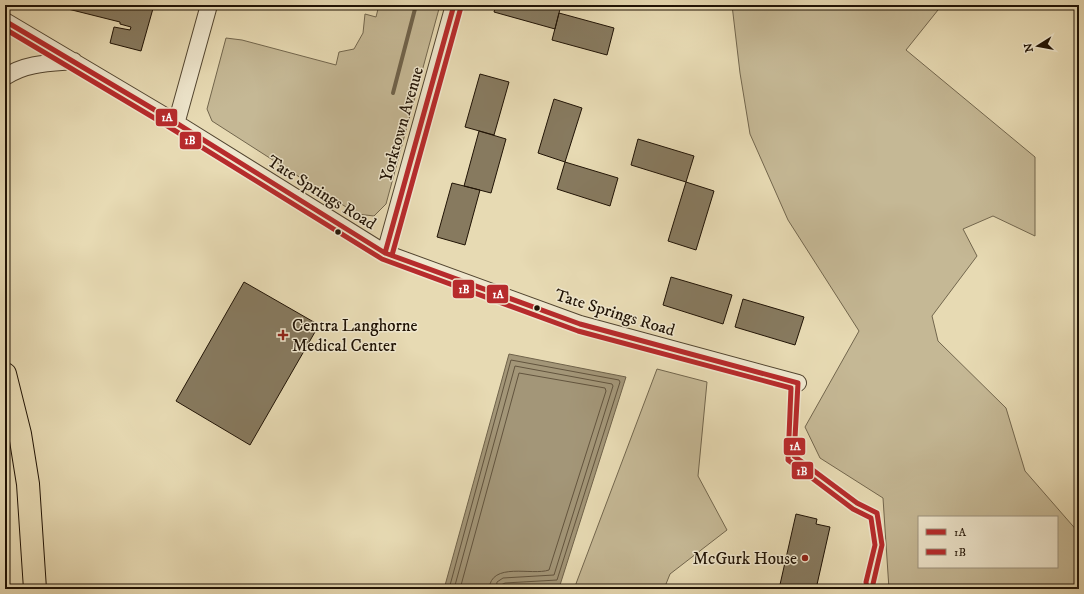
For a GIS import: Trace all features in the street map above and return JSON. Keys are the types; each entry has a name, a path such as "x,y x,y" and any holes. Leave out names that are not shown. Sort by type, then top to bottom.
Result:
{"main road":[{"path":"5,374 20,434 28,484 35,589"}],"street":[{"path":"176,124 209,5"},
{"name":"Yorktown Avenue","path":"385,253 454,5"},
{"name":"Tate Springs Road","path":"5,21 385,253 580,324 798,383"},
{"path":"5,77 38,64 74,62"}],"shaded area":[{"path":"379,5 440,5 386,204 374,216 357,214 212,121 207,109 226,38 242,40 336,65 339,52 354,49 363,33 365,14 376,17"},
{"path":"732,5 942,5 906,50 1035,157 1035,236 993,216 963,229 977,256 932,316 938,341 1006,408 1025,471 1079,533 1079,589 889,589 883,498 820,458 805,427 859,331 788,220 750,134 740,73"},
{"path":"657,369 707,382 698,476 727,530 670,574 664,589 574,589"}],"water":[{"path":"509,354 626,377 560,585 444,589"}],"building":[{"path":"60,5 154,5 141,51 110,43 114,27 130,30 131,27 120,24 120,22 60,7"},
{"path":"496,5 561,5 555,29 494,12"},
{"path":"559,13 614,28 607,55 552,40"},
{"path":"480,74 509,82 494,135 465,127"},
{"path":"554,99 582,108 565,162 538,153"},
{"path":"479,131 506,139 491,193 464,186"},
{"path":"638,139 694,156 686,182 631,165"},
{"path":"565,162 618,178 610,206 557,189"},
{"path":"686,182 714,191 696,250 668,241"},
{"path":"452,183 480,190 465,245 437,237"},
{"path":"671,277 732,295 723,324 663,305"},
{"path":"244,282 319,325 250,445 176,401"},
{"path":"743,299 804,317 795,345 735,327"},
{"name":"McGurk House","path":"796,514 817,519 816,524 830,527 816,589 779,589"}],"waterway":[{"path":"393,93 416,5"}],"transit line":[{"name":"1A","path":"385,253 454,5"},
{"name":"1B","path":"392,255 461,7"},
{"name":"1A","path":"5,21 165,116 385,253 580,324 798,383 794,456 857,503 877,513 882,545 873,584 874,589"},
{"name":"1B","path":"5,29 161,122 382,259 578,331 791,388 788,460 853,509 871,518 875,545 866,582 867,589"}],"place":[{"name":"Centra Langhorne Medical Center","path":"283,335"},
{"name":"McGurk House","path":"805,558"}]}
